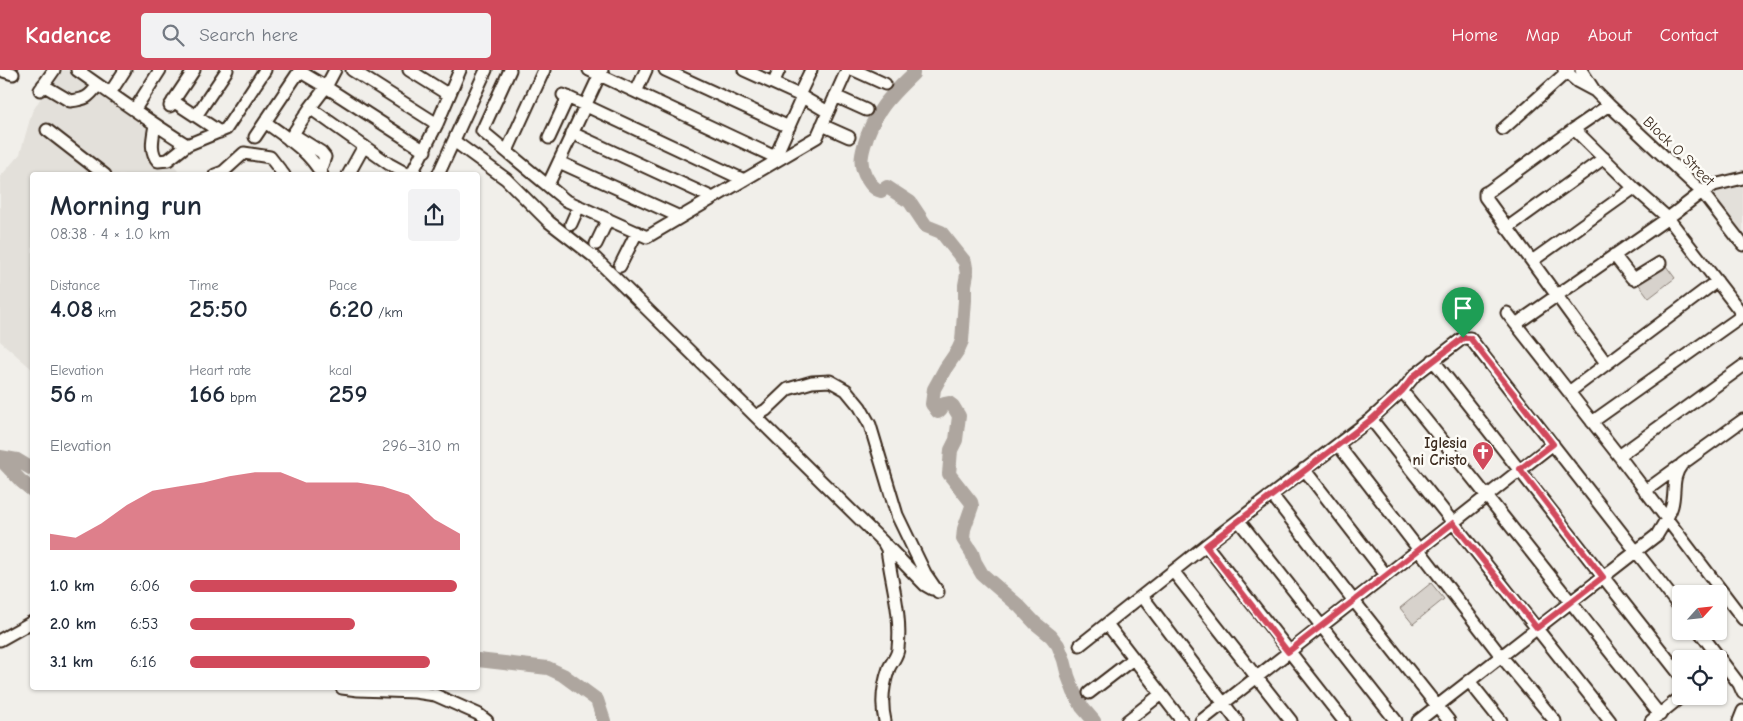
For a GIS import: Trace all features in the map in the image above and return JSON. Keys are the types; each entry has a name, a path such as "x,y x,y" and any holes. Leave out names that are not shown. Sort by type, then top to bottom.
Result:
{"street":[{"path":"0,70 14,74"},
{"path":"54,70 42,87 70,102 90,96 98,85"},
{"path":"110,93 125,70"},
{"path":"135,109 160,70"},
{"path":"194,70 171,104 196,116 220,132"},
{"path":"196,116 227,70"},
{"path":"155,125 152,143 153,152 158,161 168,160 187,145 226,129 265,70"},
{"path":"291,138 336,70"},
{"path":"352,70 438,124"},
{"path":"409,70 449,95"},
{"path":"412,172 438,124 460,70"},
{"path":"439,172 486,70"},
{"path":"510,70 482,130 565,200 647,237 744,180 774,160 817,137 846,70"},
{"path":"507,151 544,70"},
{"path":"636,92 646,70"},
{"path":"665,70 789,127"},
{"path":"744,70 801,96 828,112"},
{"path":"773,83 779,70"},
{"path":"774,160 811,70"},
{"path":"854,70 885,84"},
{"path":"1581,70 1594,90"},
{"path":"255,137 300,71 425,151"},
{"path":"1503,128 1567,71 1578,82 1594,90"},
{"path":"84,72 98,85 187,145"},
{"path":"548,186 585,105 597,72 774,160"},
{"name":"Block O Street","path":"1594,90 1702,192 1743,245"},
{"path":"549,138 566,96 744,180"},
{"path":"835,96 866,110"},
{"path":"1606,363 1506,228 1486,200 1485,194 1609,105"},
{"path":"310,108 389,164 404,172"},
{"path":"265,122 291,138 320,172"},
{"path":"822,125 849,137"},
{"path":"1574,129 1634,188 1668,218 1743,315 1592,422"},
{"path":"47,130 101,172"},
{"path":"572,133 713,198"},
{"path":"454,140 506,179 549,222 593,256 926,585 938,592 926,574 897,515 870,426 860,407 846,390 830,382 812,382 788,389 766,410 756,416"},
{"path":"350,172 364,146"},
{"path":"223,172 244,153 270,157 282,172"},
{"path":"1506,228 1604,158"},
{"path":"559,162 680,217"},
{"path":"385,172 389,164"},
{"path":"1516,324 1668,218 1702,192 1714,185 1743,178"},
{"path":"1532,261 1634,188"},
{"path":"571,224 579,206"},
{"path":"596,244 608,219"},
{"path":"620,266 637,232"},
{"path":"1614,255 1634,279 1660,263"},
{"path":"1569,392 1718,281"},
{"path":"1507,313 1667,518 1743,619"},
{"path":"1080,645 1173,571 1372,419 1402,391 1415,375 1463,338 1470,338 1672,597"},
{"path":"1433,360 1672,665"},
{"path":"1619,456 1743,366"},
{"path":"1402,391 1487,494 1656,718 1672,704"},
{"path":"1372,419 1610,721"},
{"path":"1645,491 1743,420"},
{"path":"1201,721 1419,550 1487,494 1553,444"},
{"path":"1338,445 1501,656 1555,721"},
{"path":"1418,721 1657,535 1672,506 1674,476 1682,464"},
{"path":"1304,470 1386,576"},
{"path":"1272,495 1449,721"},
{"path":"1239,520 1396,721"},
{"path":"883,542 887,549 897,605 899,642 896,657 890,667 883,694 885,721"},
{"path":"1206,546 1344,721"},
{"path":"1173,571 1291,721"},
{"path":"1142,596 1237,721"},
{"path":"0,640 30,623"},
{"path":"1107,624 1182,721"},
{"path":"1089,693 1133,659"},
{"path":"1727,671 1739,684 1743,693"},
{"path":"1469,681 1501,721"},
{"path":"358,690 415,692 435,695 478,719"},
{"path":"1127,721 1161,694"},
{"path":"1739,721 1743,711"}],"shaded area":[{"path":"58,70 75,70 162,131 159,158 175,166 178,172 30,172 30,367 0,341 0,177 20,154 32,112"},
{"path":"1743,181 1743,240 1706,191"},
{"path":"1663,262 1675,278 1649,298 1637,282"},
{"path":"1431,583 1444,599 1413,624 1400,608"}],"waterway":[{"path":"913,70 913,74 883,106 872,124 864,146 862,164 863,171 873,187 881,191 887,187 910,202 926,226 941,232 965,262 967,274 962,341 934,389 932,404 938,412 944,404 949,403 959,416 956,440 951,450 949,474 971,502 972,506 964,529 963,539 982,574 1019,606 1058,645 1074,692 1082,707 1094,721"},
{"path":"0,457 17,460 30,468"},
{"path":"0,459 30,488"},
{"path":"480,660 548,668 563,675 597,700 604,721"}],"place":[{"name":"Iglesia ni Cristo","path":"1483,471"}],"route":[{"path":"1463,338 1470,338 1553,444 1520,469 1603,577 1537,628 1453,523 1288,652 1206,546 1372,419 1402,391 1415,375 1463,338"}]}
